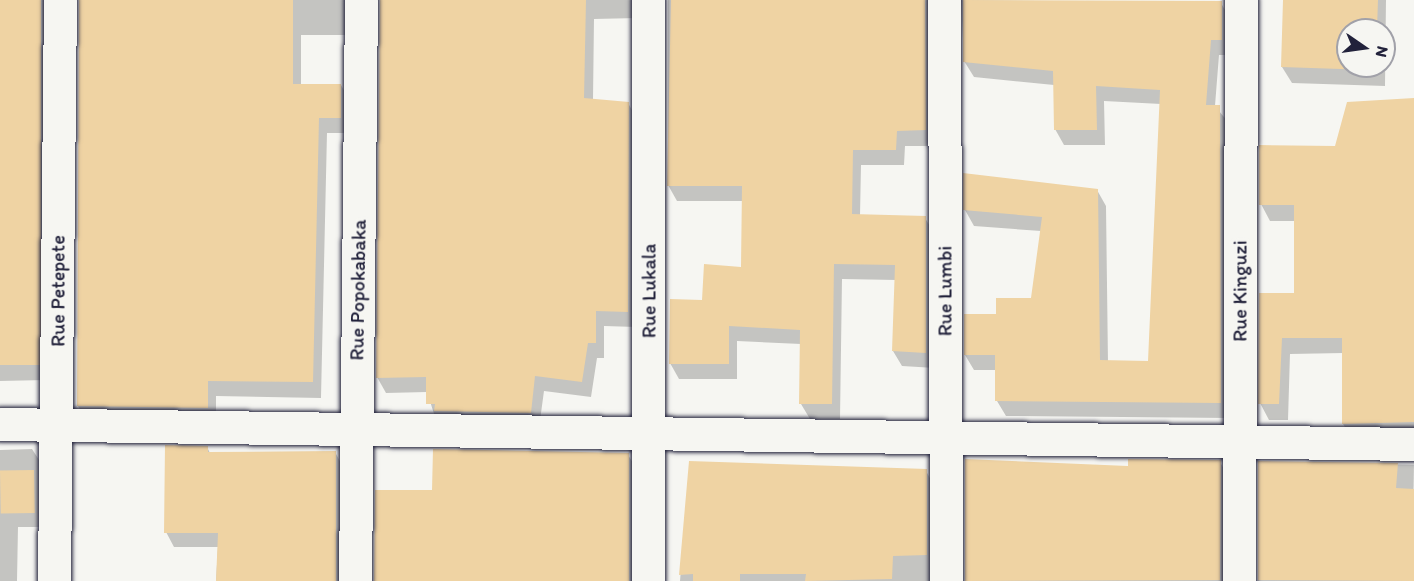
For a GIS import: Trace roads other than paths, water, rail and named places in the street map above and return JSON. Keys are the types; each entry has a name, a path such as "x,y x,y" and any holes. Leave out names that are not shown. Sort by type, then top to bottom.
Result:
{"street":[{"name":"Rue Petepete","path":"54,581 60,0"},
{"name":"Rue Popokabaka","path":"355,581 361,0"},
{"name":"Rue Lukala","path":"648,0 648,581"},
{"name":"Rue Lumbi","path":"944,0 946,581"},
{"name":"Rue Kinguzi","path":"1239,581 1241,0"},
{"path":"0,424 356,431 649,433 1240,445 1414,444"}]}
